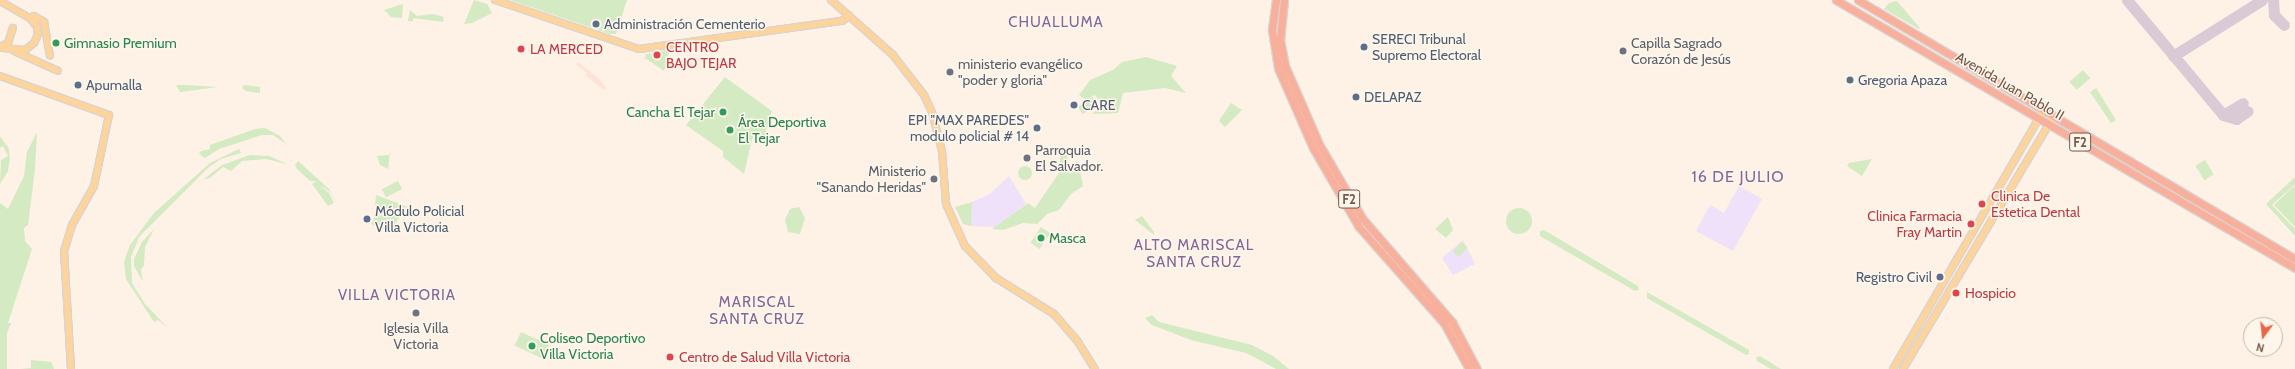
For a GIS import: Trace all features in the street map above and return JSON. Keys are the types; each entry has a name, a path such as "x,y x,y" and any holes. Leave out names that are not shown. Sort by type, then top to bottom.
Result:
{"highway":[{"name":"F2","path":"1276,0 1272,30 1276,60 1313,148 1359,227 1444,323 1469,369"},
{"name":"F2","path":"1284,0 1281,19 1281,50 1290,80 1319,144 1362,218 1452,322 1477,369"},
{"name":"Avenida Juan Pablo II","path":"1836,0 2295,268"},
{"name":"Avenida Juan Pablo II","path":"1858,0 2295,259"}],"main road":[{"path":"495,0 639,49 842,21 849,16"},
{"path":"831,0 905,67 924,95 932,112 942,151 946,204 965,246 996,278 1054,314 1078,342 1095,369"},
{"path":"0,1 30,18 37,27 37,36 29,47 19,51 0,48"},
{"path":"30,18 34,16 44,22 50,56"},
{"path":"0,48 8,43 13,28"},
{"path":"13,50 58,71"},
{"path":"0,76 109,115 94,184 72,225 64,251 71,369"},
{"path":"1893,369 2044,110"},
{"path":"1903,369 2054,116"}],"shaded area":[{"path":"578,62 599,79 606,87 604,90 585,75 587,73 576,64"},
{"path":"1009,176 1026,204 995,227 971,226 972,202 990,194"},
{"path":"1739,186 1762,199 1733,251 1696,231 1710,205 1724,213"},
{"path":"1463,240 1475,264 1453,275 1442,258"}],"green space":[{"path":"474,0 487,4 492,13 472,23 464,24"},
{"path":"510,0 627,0 616,34 610,34"},
{"path":"1897,1 1920,28 1919,29 1884,9 1889,3"},
{"path":"403,4 402,18 391,17 384,10"},
{"path":"410,10 417,16 433,14 444,17 443,22 413,18 413,21 408,21"},
{"path":"666,50 669,53 664,71 645,58 646,54"},
{"path":"1146,57 1177,66 1171,76 1186,93 1165,88 1123,93 1118,113 1092,114 1102,105 1095,95 1086,100 1079,95 1090,80 1113,70 1122,62"},
{"path":"2083,70 2090,78 2077,90 2069,82"},
{"name":"Área Deportiva El Tejar","path":"725,77 772,111 764,138 753,135 744,174 723,157 723,151 686,125"},
{"path":"176,85 184,85 218,87 180,92"},
{"path":"244,85 260,87 260,93 246,91 242,88"},
{"path":"2096,88 2116,120 2111,123 2090,92"},
{"path":"1093,97 1098,105 1083,114 1078,107"},
{"path":"1231,103 1242,110 1225,127 1219,121"},
{"path":"265,128 280,136 286,144 273,135 262,135 219,149 205,158 199,154 201,151 210,149 210,145 255,129"},
{"path":"37,132 35,169 28,225 24,228 25,241 32,249 8,323 11,323 7,333 7,369 0,369 0,203 8,209 24,176 27,152"},
{"path":"0,136 9,149 10,158 8,171 0,184 1,160 8,156 3,146 0,148"},
{"path":"1061,148 1066,151 1069,165 1078,161 1083,186 1071,194 1059,210 1047,214 1037,224 1023,223 1003,230 992,229 1028,203 1035,208 1059,173"},
{"path":"239,149 241,153 221,159 209,167 139,237 131,257 132,283 145,304 168,328 158,320 154,322 126,279 124,262 130,245 154,213 210,163"},
{"path":"390,152 388,169 380,165 377,156 389,155"},
{"path":"250,155 269,156 287,164 266,159 242,161 231,171 223,167 210,178 204,179 222,165"},
{"path":"1872,159 1862,176 1847,166 1849,163"},
{"path":"2205,160 2214,175 2204,180 2196,166"},
{"path":"298,161 329,189 337,204 330,192 323,187 319,189 323,188 329,193 334,203 328,206 312,184 316,181 310,181 297,169 295,165"},
{"path":"1025,166 1030,168 1032,173 1030,178 1025,180 1020,178 1018,173 1020,168"},
{"path":"2295,177 2295,184 2272,205 2295,229 2295,236 2266,204"},
{"path":"398,181 402,189 386,197 382,189"},
{"path":"2295,185 2295,227 2274,205"},
{"path":"376,195 408,207 389,231 371,224 378,209 375,205"},
{"path":"972,202 971,226 963,224 955,207"},
{"path":"799,207 805,218 800,234 788,232 785,220 790,209"},
{"path":"1519,208 1528,212 1532,221 1528,230 1519,234 1510,230 1506,221 1510,212"},
{"path":"1142,216 1154,232 1154,235 1135,220"},
{"path":"1448,217 1453,230 1446,238 1435,229"},
{"name":"Masca","path":"1041,227 1050,233 1039,249 1030,243"},
{"path":"154,229 145,247 144,265 141,270 143,282 134,266 134,259 142,242"},
{"path":"1544,230 1638,286 1639,290 1635,291 1540,236 1540,231"},
{"path":"1462,242 1468,248 1458,257 1453,251"},
{"path":"1647,292 1749,350 1749,354 1746,355 1647,298"},
{"path":"1152,315 1159,322 1252,345 1273,356 1289,369 1276,369 1246,353 1191,340 1152,325 1145,318"},
{"name":"Coliseo Deportivo Villa Victoria","path":"521,332 549,345 543,359 515,346"},
{"path":"1760,356 1781,369 1771,369 1757,361 1756,357"},
{"path":"31,360 51,362 54,369 21,369 31,368"}],"taxiway":[{"path":"2127,0 2223,115 2236,119 2248,111"},
{"path":"2173,56 2262,0"},
{"path":"2273,0 2274,15 2284,25"},
{"path":"2223,115 2243,103"}],"place":[{"name":"Administración Cementerio","path":"596,24"},
{"name":"Gimnasio Premium","path":"56,43"},
{"name":"SERECI Tribunal Supremo Electoral","path":"1364,47"},
{"name":"LA MERCED","path":"521,49"},
{"name":"Capilla Sagrado Corazón de Jesús","path":"1623,51"},
{"name":"CENTRO BAJO TEJAR","path":"657,55"},
{"name":"ministerio evangélico \"poder y gloria\"","path":"950,72"},
{"name":"Gregoria Apaza","path":"1850,80"},
{"name":"Apumalla","path":"78,85"},
{"name":"DELAPAZ","path":"1356,97"},
{"name":"CARE","path":"1074,105"},
{"name":"Cancha El Tejar","path":"723,112"},
{"name":"EPI \"MAX PAREDES\" modulo policial # 14","path":"1037,128"},
{"name":"Área Deportiva El Tejar","path":"730,130"},
{"name":"Parroquia El Salvador.","path":"1027,158"},
{"name":"Ministerio \"Sanando Heridas\"","path":"934,179"},
{"name":"Clinica De Estetica Dental","path":"1982,204"},
{"name":"Módulo Policial Villa Victoria","path":"367,219"},
{"name":"Clinica Farmacia Fray Martin","path":"1971,224"},
{"name":"Masca","path":"1041,238"},
{"name":"Registro Civil","path":"1940,277"},
{"name":"Hospicio","path":"1956,293"},
{"name":"Iglesia Villa Victoria","path":"416,313"},
{"name":"Coliseo Deportivo Villa Victoria","path":"532,346"},
{"name":"Centro de Salud Villa Victoria","path":"670,357"}],"district":[{"name":"CHUALLUMA","path":"1056,23"},
{"name":"16 DE JULIO","path":"1738,177"},
{"name":"ALTO MARISCAL SANTA CRUZ","path":"1194,254"},
{"name":"VILLA VICTORIA","path":"397,296"},
{"name":"MARISCAL SANTA CRUZ","path":"757,310"}]}
